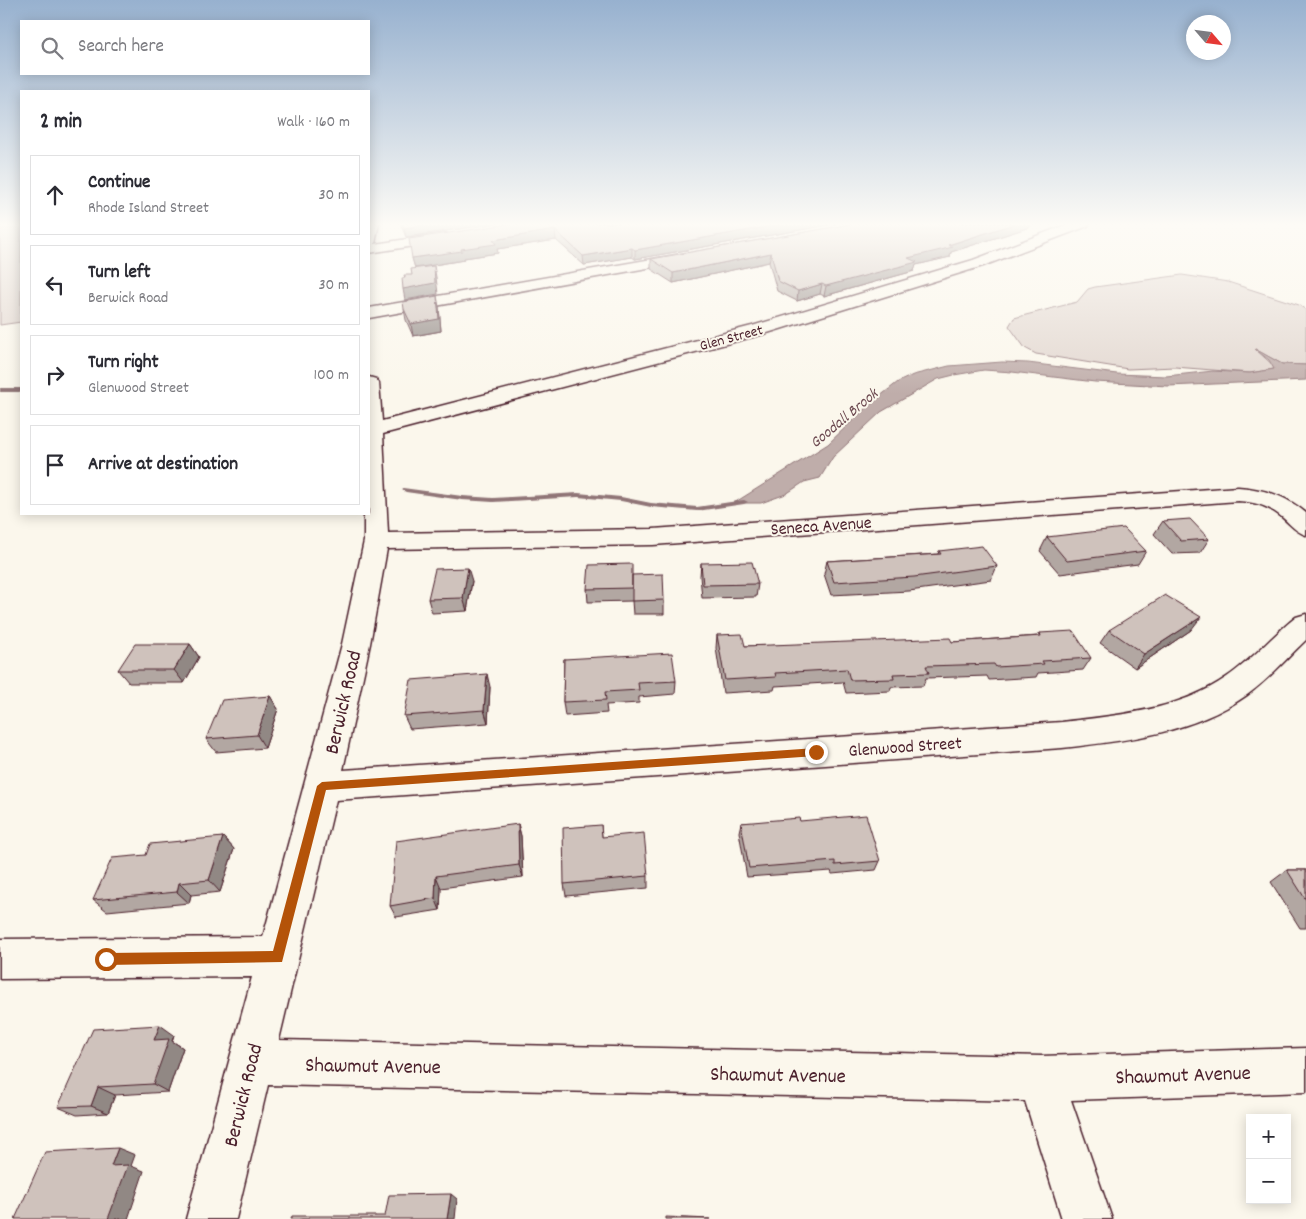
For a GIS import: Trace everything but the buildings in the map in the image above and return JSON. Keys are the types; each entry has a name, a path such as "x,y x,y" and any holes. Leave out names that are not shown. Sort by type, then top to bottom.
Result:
{"street":[{"path":"370,313 554,280"},
{"name":"Glen Street","path":"373,430 758,330 923,280"},
{"name":"Berwick Road","path":"211,1219 322,786 356,644 376,541 376,482 370,395"},
{"name":"Seneca Avenue","path":"376,541 653,537 1238,494 1265,497 1286,508 1306,527"},
{"name":"Glenwood Street","path":"322,786 1062,735 1138,726 1198,709 1237,686 1306,624"},
{"path":"0,959 278,957"},
{"name":"Shawmut Avenue","path":"251,1062 1041,1079 1306,1070"},
{"path":"1041,1079 1087,1219"}],"shaded area":[{"path":"0,280 20,280 20,322 0,325"},
{"path":"1147,280 1214,280 1228,282 1299,305 1306,310 1306,365 1282,364 1255,349 1274,366 1274,369 1250,373 1175,367 1128,369 1036,354 1025,348 1009,326 1014,318 1077,302 1088,289"},
{"path":"1255,349 1282,364 1306,365 1306,380 1168,386 1095,382 984,370 938,379 881,412 833,457 820,478 804,482 786,494 761,503 734,503 828,444 870,404 898,382 913,375 949,366 1002,362 1028,363 1117,374 1166,376 1213,371 1250,373 1274,369 1269,360"}],"waterway":[{"name":"Goodall Brook","path":"0,390 20,390"},
{"name":"Goodall Brook","path":"406,490 462,498 493,500 578,495 697,509 744,502"}],"route":[{"path":"106,959 278,957 322,786 816,752"}]}
